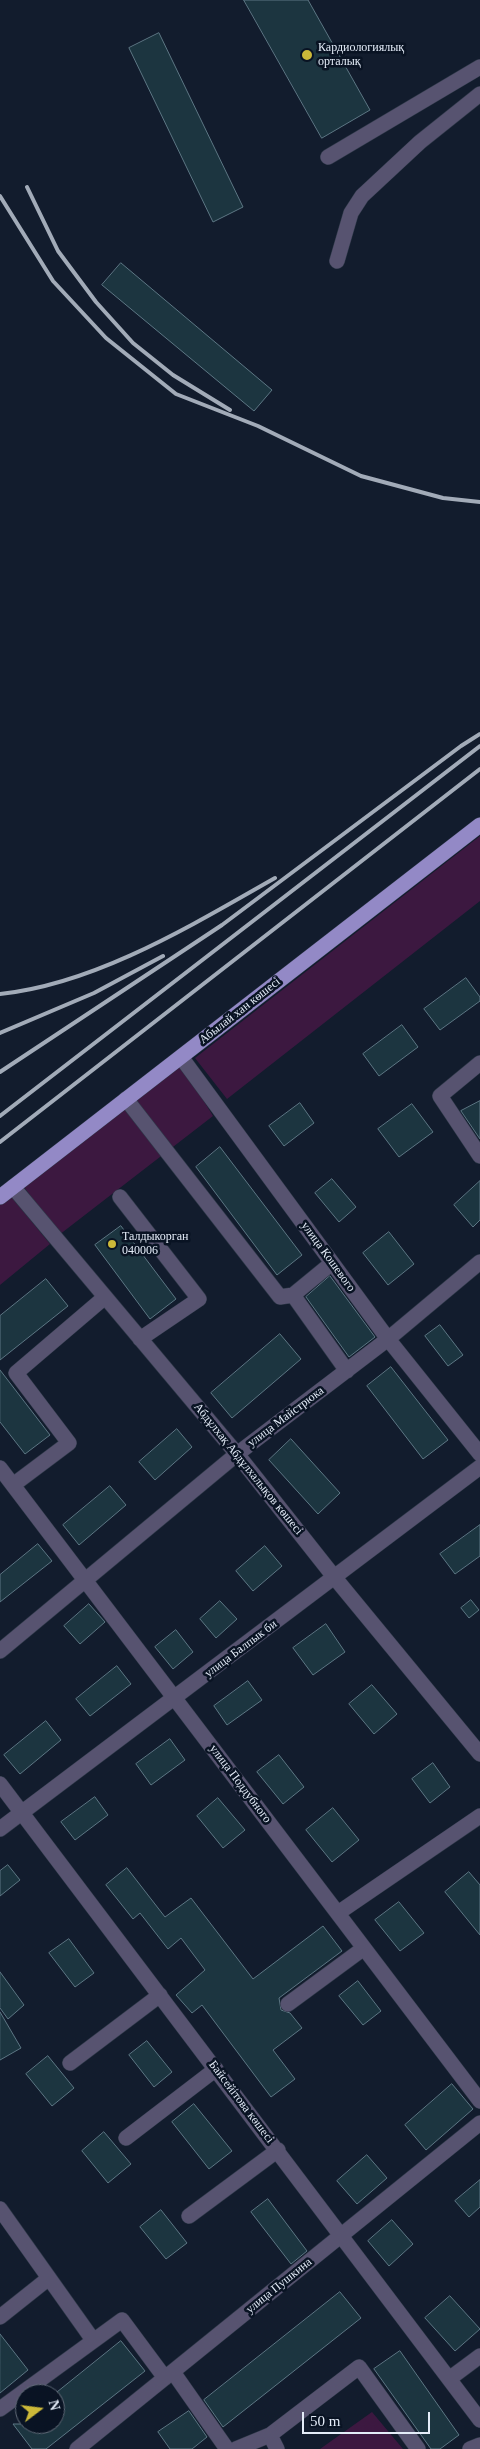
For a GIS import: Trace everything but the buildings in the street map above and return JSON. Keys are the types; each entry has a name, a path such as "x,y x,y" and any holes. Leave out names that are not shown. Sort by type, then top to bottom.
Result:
{"main road":[{"name":"Абылай хан көшесі","path":"0,1197 480,825"}],"street":[{"path":"328,157 480,67"},
{"path":"338,261 351,212 362,196 420,142 480,94"},
{"name":"улица Кошевого","path":"181,1057 388,1339 480,1454"},
{"path":"480,1063 440,1096 480,1156"},
{"path":"126,1099 280,1297 293,1295 332,1263"},
{"name":"Абдұлхақ Абдұлхалықов көшесі","path":"13,1187 237,1454 335,1578 480,1754"},
{"path":"120,1197 199,1299 140,1339"},
{"name":"улица Майстрюка","path":"0,1651 237,1454 388,1339 480,1262"},
{"path":"293,1295 347,1371"},
{"path":"13,1485 69,1444 16,1373 105,1297"},
{"name":"улица Балпык би","path":"0,1829 480,1467"},
{"name":"улица Поддубного","path":"0,1468 480,2101"},
{"name":"Байсейітова көшесі","path":"0,1784 480,2420"},
{"path":"338,1913 480,1816"},
{"path":"288,2004 364,1948"},
{"path":"70,2063 160,1995"},
{"path":"126,2138 216,2070"},
{"name":"улица Пушкина","path":"76,2449 480,2123"},
{"path":"189,2216 278,2150"},
{"path":"0,2209 5,2226 49,2278 94,2340"},
{"path":"0,2317 49,2278"},
{"path":"0,2409 122,2320 169,2375 227,2449"},
{"path":"449,2379 480,2356"},
{"path":"236,2449 270,2435 359,2367 418,2449"},
{"path":"270,2435 277,2449"},
{"path":"470,2449 480,2445"}],"shaded area":[{"path":"480,836 480,901 227,1099 195,1058"},
{"path":"182,1065 213,1116 59,1235 24,1187"},
{"path":"10,1195 50,1244 0,1285 0,1203"},
{"path":"372,2412 403,2449 320,2449"}],"railway":[{"path":"27,187 58,251 96,302 133,343 173,375 230,410"},
{"path":"0,196 53,281 106,338 176,394 258,426 361,476 443,498 480,502"},
{"path":"0,1072 222,925 461,746 480,734"},
{"path":"0,1116 480,746"},
{"path":"0,1142 480,769"},
{"path":"0,994 36,988 72,978 107,965 177,933 275,878"},
{"path":"0,1033 94,993 163,956"}],"place":[{"name":"Кардиологиялық орталық","path":"307,55"},
{"name":"Талдыкорган 040006","path":"112,1244"}]}
